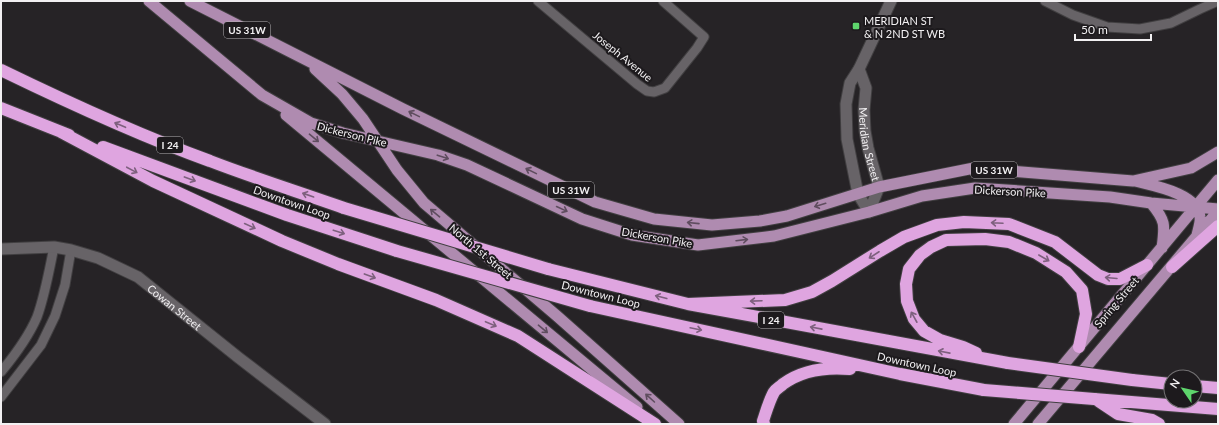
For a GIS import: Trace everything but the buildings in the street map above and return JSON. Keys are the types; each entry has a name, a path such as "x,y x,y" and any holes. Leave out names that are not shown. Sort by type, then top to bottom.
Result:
{"highway":[{"name":"Downtown Loop","path":"1,70 74,105 209,161 344,208 548,269 688,304 1002,362 1163,383"},
{"name":"Downtown Loop","path":"1,108 61,132 287,215 397,251 590,306 900,374 984,390 1218,409"},
{"path":"61,132 153,181 282,241 338,264 436,300 518,336 656,424"},
{"path":"688,304 785,300 812,292 832,282 904,237 938,225 964,222 1009,224 1016,226 1056,242 1098,275 1108,279 1120,279 1147,265"},
{"path":"1172,267 1218,226"},
{"path":"1002,362 940,340 924,331 914,319 907,301 906,284 909,269 920,255 930,247 946,240 985,239 1009,242 1036,253 1066,272 1082,290 1086,314 1079,346"},
{"path":"764,424 763,421 768,405 775,391 789,380 810,371 835,368 900,374"},
{"path":"1203,386 1218,384"},
{"path":"1203,387 1218,388"},
{"path":"1094,399 1118,414 1152,420 1159,424"}],"main road":[{"name":"Dickerson Pike","path":"149,1 262,95 310,123 343,133 438,155 467,165 582,219 632,235 698,245 774,236 869,212 922,196 975,188 1110,197 1218,210"},
{"name":"Dickerson Pike","path":"190,1 410,112 595,202 654,219 712,225 760,221 786,216 879,187 974,168 1133,181 1191,168 1218,152"},
{"name":"North 1st Street","path":"305,59 342,94 363,119 397,170 424,203 557,316 679,424"},
{"name":"North 1st Street","path":"262,95 656,424"},
{"name":"Spring Street","path":"1014,424 1218,180"},
{"path":"1133,181 1165,189 1181,195 1196,207 1200,217 1197,236"},
{"path":"1151,203 1162,217 1165,226 1162,248"},
{"name":"Spring Street","path":"1038,424 1172,267 1218,210"}],"street":[{"name":"Joseph Avenue","path":"538,1 647,91 654,92 665,88 704,37 663,1"},
{"name":"Meridian Street","path":"869,212 858,194 847,138 846,104 850,83 859,69 891,1"},
{"path":"1045,1 1073,15 1108,27 1140,29 1171,23 1198,5 1218,1"},
{"name":"Meridian Street","path":"859,69 866,88 864,110 865,131 868,148 879,187 869,212"},
{"path":"1,372 20,349 36,318 46,288 54,247"},
{"name":"Cowan Street","path":"1,249 54,247 71,250 98,258 138,277 238,358 325,424"},
{"path":"1,397 41,345 52,322 65,285 71,250"}],"place":[{"name":"MERIDIAN ST & N 2ND ST WB","path":"856,26"}]}
